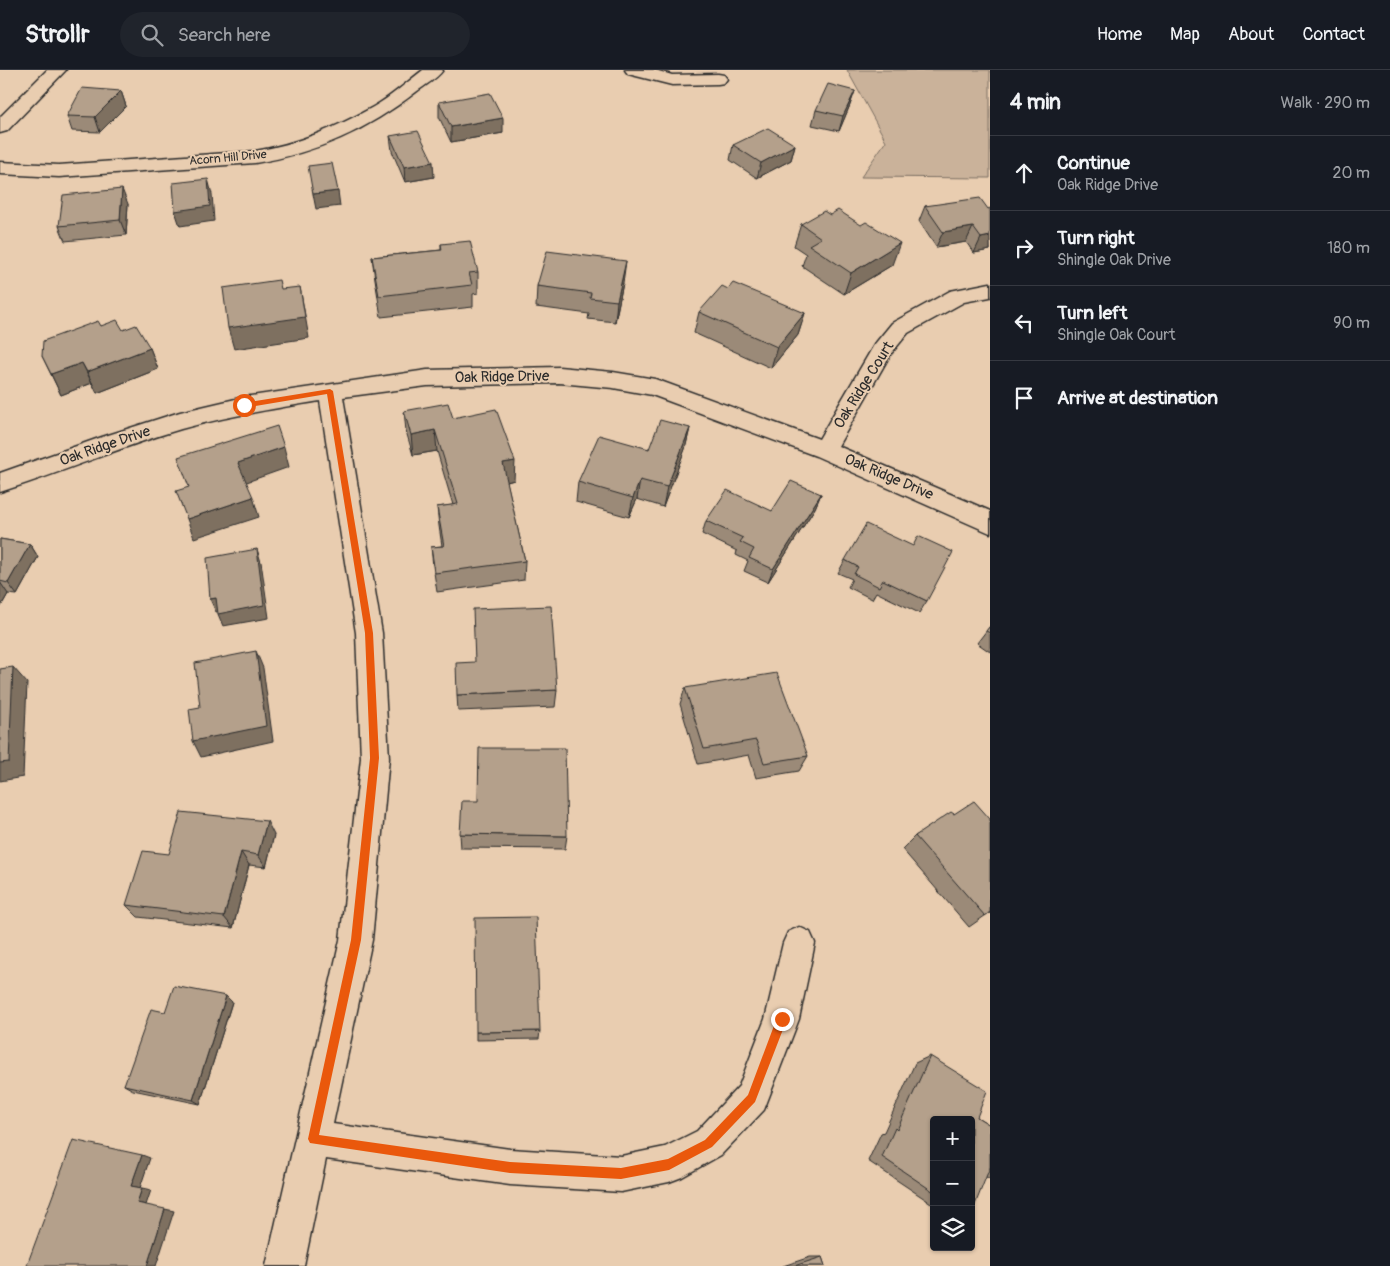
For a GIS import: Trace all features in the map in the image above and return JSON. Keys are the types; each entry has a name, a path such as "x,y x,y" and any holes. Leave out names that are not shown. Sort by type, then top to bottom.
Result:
{"street":[{"path":"0,127 57,70"},
{"name":"Acorn Hill Drive","path":"0,168 59,171 255,158 286,152 312,144 381,110 434,70"},
{"path":"634,70 672,80 718,80"},
{"name":"Oak Ridge Court","path":"824,450 882,350 900,328 958,296 990,290"},
{"name":"Oak Ridge Drive","path":"0,483 110,443 180,421 244,405 427,378 559,376 614,380 655,387 824,450 965,510 990,523"},
{"path":"286,1266 356,940 375,758 369,633 330,391"},
{"path":"313,1139 510,1168 621,1174 669,1164 709,1143 752,1098 782,1019 799,943"}],"shaded area":[{"path":"847,70 990,70 990,178 861,177 886,141"}],"building":[{"path":"828,84 855,91 843,116 816,110"},
{"path":"82,88 121,91 95,117 67,116"},
{"path":"490,93 503,118 451,127 439,102"},
{"path":"768,128 795,145 761,163 733,145"},
{"path":"418,131 433,162 404,167 390,136"},
{"path":"332,163 338,191 313,194 308,166"},
{"path":"208,179 210,206 175,211 173,183"},
{"path":"122,189 120,220 59,226 63,195"},
{"path":"980,198 988,209 990,208 990,236 981,238 973,227 943,232 925,206"},
{"path":"838,210 861,225 866,222 900,243 851,273 809,245 821,238 801,224 824,211 830,215"},
{"path":"470,241 478,272 469,273 472,285 379,296 372,257 442,250 441,244"},
{"path":"547,251 626,261 617,301 590,298 591,293 537,286"},
{"path":"279,280 281,289 300,287 305,317 228,328 223,288"},
{"path":"733,283 805,313 777,347 699,312 722,286 728,289"},
{"path":"117,320 123,330 136,325 150,348 87,372 82,363 51,374 42,356 43,341 98,321 101,326"},
{"path":"448,403 453,418 496,409 515,461 503,463 525,561 435,573 431,547 444,546 437,507 458,504 435,430 411,435 404,411"},
{"path":"660,420 690,428 667,487 640,480 633,498 578,482 599,435 649,449"},
{"path":"277,426 284,447 238,463 253,497 187,519 176,491 189,487 178,457"},
{"path":"791,481 821,494 773,569 749,558 754,549 740,542 743,538 706,521 727,490 772,511"},
{"path":"866,524 913,546 918,536 953,552 927,601 883,580 879,587 854,574 858,567 845,560"},
{"path":"0,539 30,544 8,583 0,581"},
{"path":"257,549 264,605 218,614 216,598 210,599 207,558"},
{"path":"551,606 557,690 457,695 456,663 475,662 473,609"},
{"path":"256,651 266,726 193,741 189,709 200,707 195,663"},
{"path":"13,667 9,762 0,763 0,669"},
{"path":"777,673 808,756 764,763 756,740 704,749 685,688"},
{"path":"479,748 565,748 567,836 460,834 462,801 478,801"},
{"path":"974,801 990,819 990,912 985,916 915,836 951,812 954,814"},
{"path":"181,812 267,821 258,855 241,852 224,917 126,905 143,851 169,854"},
{"path":"536,917 540,1031 476,1032 475,918"},
{"path":"174,986 226,996 193,1100 124,1085 151,1009 165,1012"},
{"path":"930,1056 987,1091 977,1117 990,1125 990,1167 975,1205 975,1116 930,1116 930,1189 882,1157 895,1128 897,1130"},
{"path":"73,1140 142,1155 131,1186 142,1188 137,1203 165,1209 147,1266 27,1265"},
{"path":"822,1257 825,1266 794,1266"}],"route":[{"path":"244,405 330,391 369,633 375,758 356,940 313,1139 510,1168 621,1174 669,1164 709,1143 752,1098 782,1019"}]}
